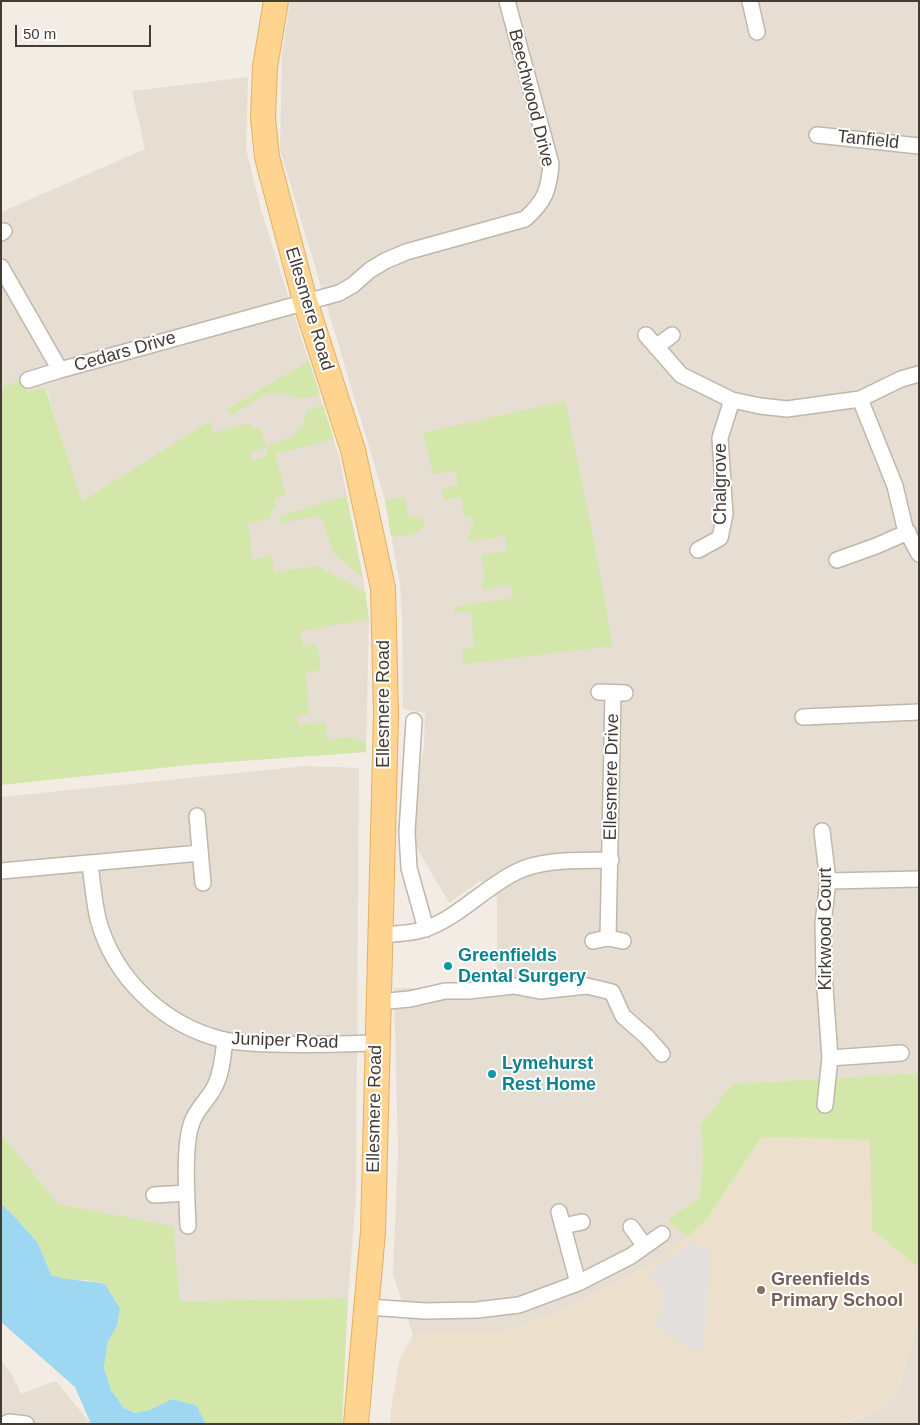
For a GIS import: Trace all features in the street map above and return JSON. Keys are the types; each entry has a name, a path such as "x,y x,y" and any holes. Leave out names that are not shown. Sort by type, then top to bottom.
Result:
{"main road":[{"name":"Ellesmere Road","path":"276,1 265,67 263,118 267,157 305,302 353,450 383,588 386,714 377,1002 373,1232 356,1424"}],"street":[{"name":"Beechwood Drive","path":"305,302 339,293 353,285 370,270 406,252 525,219 538,207 546,194 550,180 551,164 506,1"},
{"path":"750,1 757,32"},
{"name":"Tanfield","path":"817,135 919,146"},
{"name":"Cedars Drive","path":"1,267 60,370 305,302"},
{"path":"646,335 681,375 732,400 788,409 860,399 901,379 919,374"},
{"path":"656,347 672,335"},
{"path":"28,380 60,370"},
{"path":"860,399 895,486 908,532 919,554"},
{"name":"Chalgrove","path":"698,550 724,542 725,514 720,438 732,400"},
{"path":"837,560 908,532"},
{"name":"Ellesmere Drive","path":"593,941 616,940 610,860 613,693"},
{"path":"803,717 919,712"},
{"name":"Ellesmere Road","path":"414,721 407,832 409,868 426,929"},
{"path":"197,816 203,882"},
{"name":"Kirkwood Court","path":"822,831 828,881 823,923 824,974 830,1058 825,1105"},
{"path":"1,872 200,853"},
{"name":"Ellesmere Drive","path":"379,935 402,934 426,929 459,910 516,871 530,866 610,860"},
{"name":"Juniper Road","path":"90,863 98,920 112,954 131,983 159,1010 192,1030 225,1040 271,1044 376,1043"},
{"path":"828,881 919,879"},
{"path":"377,1002 410,999 445,990 514,986 540,991 587,986 612,992 624,1016 662,1054"},
{"path":"188,1226 188,1142 192,1122 201,1105 215,1086 225,1040"},
{"path":"830,1058 900,1053"},
{"path":"154,1195 187,1194"},
{"path":"578,1283 561,1219 582,1222"},
{"path":"631,1227 645,1246"},
{"path":"367,1307 425,1311 477,1310 519,1304 578,1283 631,1256 662,1234"},
{"path":"4,1424 9,1422 26,1424"}],"shaded area":[{"path":"290,1 919,1 919,1073 732,1084 700,1125 703,1156 700,1197 667,1220 687,1237 655,1263 561,1311 506,1331 423,1331 413,1335 393,1274 398,1151 394,988 497,988 497,898 480,881 449,903 414,843 417,789 424,746 425,713 403,709 400,584 385,500 280,150 282,53"},
{"path":"248,77 246,149 261,210 340,460 363,578 369,619 366,752 199,764 156,455 81,502 46,387 27,392 23,379 1,387 1,212 145,149 132,91"},
{"path":"306,766 359,768 356,1195 348,1298 180,1301 172,1226 57,1204 1,1134 1,797"},
{"name":"Greenfields Primary School","path":"762,1137 871,1140 872,1230 919,1268 919,1319 897,1395 876,1412 841,1424 390,1424 400,1358 413,1335 422,1331 506,1331 561,1311 655,1263 708,1218"},
{"path":"691,1244 710,1246 704,1350 688,1348 653,1325 664,1309 661,1291 649,1272"},
{"path":"919,1319 919,1424 844,1424 876,1412 897,1395"},
{"path":"1,1361 11,1373 21,1394 56,1381 91,1424 1,1424"}],"green space":[{"path":"309,361 320,395 301,399 284,393 268,393 231,415 226,410"},
{"path":"23,379 27,392 45,387 82,501 210,421 213,433 250,423 252,429 260,427 266,446 295,436 294,431 301,429 307,410 323,405 334,439 275,454 286,495 274,499 276,509 270,510 271,518 248,524 252,546 250,547 253,559 272,555 274,572 317,566 365,592 369,619 300,631 303,646 317,644 321,670 306,672 309,714 297,716 299,725 325,722 327,740 352,737 366,742 366,752 199,764 1,785 1,387","holes":["266,448 268,456 252,460 250,452"]},
{"path":"565,401 592,530 613,646 463,664 462,649 474,648 471,612 454,613 454,607 513,598 511,585 483,590 482,580 485,580 481,555 507,551 505,536 468,542 468,534 471,533 470,526 474,525 472,517 465,518 461,497 444,500 441,489 458,485 456,471 433,474 423,433"},
{"path":"346,496 363,578 334,554 320,515 282,523 280,516"},
{"path":"405,497 408,516 423,518 425,526 412,535 391,536 385,500"},
{"path":"919,1073 919,1268 872,1230 870,1140 762,1137 708,1218 687,1237 667,1220 700,1197 703,1156 700,1125 732,1084"},
{"path":"1,1134 58,1204 173,1226 180,1301 348,1298 342,1424 206,1424 196,1405 172,1399 150,1410 135,1413 124,1408 111,1390 104,1367 108,1341 117,1326 120,1307 105,1284 86,1280 67,1280 51,1275 38,1243 1,1204"}],"water":[{"path":"1,1204 38,1243 51,1275 105,1284 120,1308 117,1326 108,1341 104,1367 111,1390 124,1408 135,1413 150,1410 172,1399 196,1405 206,1424 91,1424 75,1387 1,1322"}],"place":[{"name":"Greenfields Dental Surgery","path":"448,966"},
{"name":"Lymehurst Rest Home","path":"492,1074"},
{"name":"Greenfields Primary School","path":"761,1290"}]}
